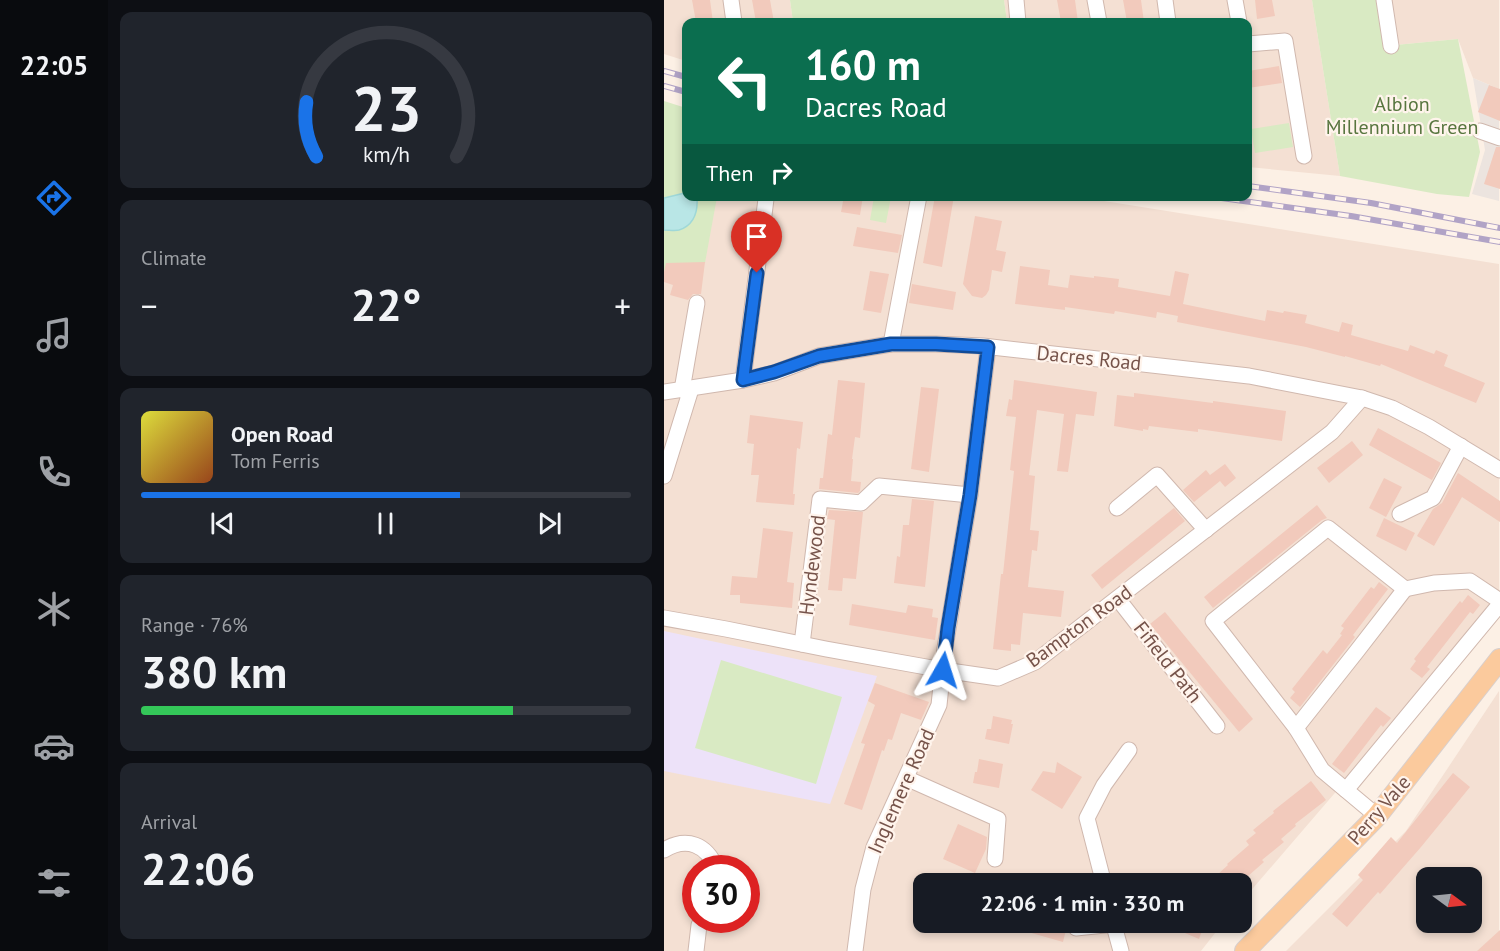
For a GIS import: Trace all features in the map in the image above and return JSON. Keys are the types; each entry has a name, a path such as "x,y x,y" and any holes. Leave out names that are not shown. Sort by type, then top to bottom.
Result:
{"main road":[{"name":"Perry Vale","path":"1246,951 1377,816 1498,664"}],"street":[{"path":"731,0 733,18"},
{"path":"1016,0 1018,18"},
{"path":"1095,0 1098,18"},
{"path":"1165,0 1167,18"},
{"path":"1235,0 1238,18"},
{"path":"1384,0 1391,46"},
{"path":"1252,45 1285,41 1304,156"},
{"path":"1480,131 1500,138"},
{"path":"743,380 766,201"},
{"path":"891,344 918,201"},
{"path":"664,476 687,389 697,303"},
{"name":"Dacres Road","path":"664,392 743,380 819,356 891,344 988,347 1249,376 1362,398 1392,408 1500,470"},
{"name":"Inglemere Road","path":"855,951 863,889 874,847 939,705 955,582 970,495 988,347"},
{"name":"Bampton Road","path":"664,618 943,670 998,678 1035,662 1114,602 1332,432 1362,398"},
{"path":"1400,514 1433,498 1461,446"},
{"path":"1117,508 1157,475 1206,530"},
{"name":"Hyndewood","path":"802,644 820,499 861,503 879,486 970,495"},
{"path":"1377,816 1322,770 1296,728 1213,621 1328,528 1405,589"},
{"path":"1296,728 1405,589 1435,582 1470,581 1500,603 1346,790"},
{"name":"Fifield Path","path":"1114,602 1210,725"},
{"path":"1101,873 1087,818 1104,785 1129,750"},
{"path":"906,778 998,819 995,859"},
{"path":"664,850 676,844 690,843 709,855"},
{"path":"696,951 698,933"},
{"path":"1116,933 1121,951"}],"shaded area":[{"path":"664,0 790,0 792,18 682,18 682,60 664,54"},
{"path":"1004,0 1312,0 1340,176 1252,167 1252,18 1006,18"},
{"path":"1378,0 1499,0 1499,89 1473,78 1458,39 1385,46"},
{"path":"1473,78 1499,89 1499,201 1472,194 1485,150"},
{"path":"664,121 682,182 682,201 1104,201 1499,264 1499,602 1252,889 1252,873 913,873 913,933 1215,933 1201,951 664,951"},
{"path":"664,631 877,676 830,804 664,771"},
{"path":"1499,691 1499,951 1286,951 1406,831"}],"green space":[{"path":"790,0 1004,0 1007,18 792,18"},
{"name":"Albion Millennium Green","path":"1312,0 1378,0 1385,46 1458,39 1480,152 1469,197 1437,194 1340,176"},
{"path":"664,101 682,107 682,201 716,201 705,263 667,263 664,272"},
{"path":"1289,123 1293,147 1255,153 1252,129"},
{"path":"873,201 890,201 886,223 870,220"},
{"path":"721,660 842,697 816,784 695,748"}],"water":[{"path":"682,194 682,201 697,201 692,221 679,230 664,230 664,198"}],"building":[{"path":"692,0 710,0 712,18 695,18"},
{"path":"752,0 770,0 773,18 755,18"},
{"path":"1057,0 1075,0 1077,18 1060,18"},
{"path":"1123,0 1141,0 1143,18 1126,18"},
{"path":"1255,0 1272,0 1275,16 1257,19"},
{"path":"1279,66 1282,83 1252,87 1252,70"},
{"path":"1489,85 1500,89 1500,121 1478,112"},
{"path":"1496,147 1500,147 1500,189 1484,184"},
{"path":"843,201 862,201 860,215 841,212"},
{"path":"934,201 953,201 942,267 923,263"},
{"path":"975,216 1002,221 996,250 1006,252 1002,272 992,270 989,290 982,298 972,296 963,284"},
{"path":"857,227 902,235 898,253 853,246"},
{"path":"705,262 701,294 693,294 688,300 670,295 673,285 664,282 666,263"},
{"path":"1020,266 1050,270 1048,285 1068,288 1070,275 1094,278 1094,276 1119,279 1118,287 1170,296 1175,271 1189,274 1183,304 1265,321 1267,310 1307,315 1305,323 1339,332 1342,322 1353,325 1351,335 1408,351 1410,345 1434,354 1436,350 1448,355 1444,366 1485,383 1476,403 1381,364 1380,366 1306,347 1177,322 1178,316 1157,312 1156,318 1115,311 1114,314 1065,307 1065,310 1015,304"},
{"path":"870,271 889,274 881,313 863,310"},
{"path":"912,284 956,292 953,310 909,303"},
{"path":"838,380 865,383 860,438 855,437 852,459 851,481 861,482 858,493 819,489 820,478 823,478 828,434 832,435"},
{"path":"1014,380 1097,392 1094,416 1076,414 1068,472 1057,471 1064,414 1037,410 1029,475 1035,476 1030,530 1039,531 1037,551 1032,550 1028,587 1064,591 1061,617 1023,613 1020,645 1011,644 1011,651 993,649 1014,471 1010,470 1016,417 1006,416 1009,399 1012,400"},
{"path":"921,387 939,389 929,472 911,469"},
{"path":"1134,393 1286,411 1282,441 1198,429 1198,432 1149,426 1148,430 1143,429 1143,431 1114,426 1117,395 1134,397"},
{"path":"750,415 803,422 800,449 797,448 794,505 756,502 759,475 751,475 754,444 747,443"},
{"path":"1378,428 1441,463 1432,480 1369,445"},
{"path":"1352,441 1363,455 1329,483 1317,468"},
{"path":"1225,464 1236,478 1225,487 1220,481 1194,502 1183,490 1206,470 1210,475"},
{"path":"1458,473 1500,501 1500,522 1462,497 1434,546 1417,536 1433,509 1442,503"},
{"path":"1384,478 1402,487 1386,517 1369,508"},
{"path":"912,499 934,501 925,587 894,583 897,556 900,557 903,525 909,525"},
{"path":"1317,505 1327,518 1213,608 1204,597"},
{"path":"1174,508 1185,521 1102,589 1091,575"},
{"path":"829,510 863,512 856,579 843,578 842,591 828,590 835,520 827,519"},
{"path":"1384,518 1415,533 1406,551 1376,536"},
{"path":"763,528 793,532 787,582 794,583 792,608 740,603 740,595 730,595 732,576 757,578"},
{"path":"1379,582 1388,589 1353,635 1355,637 1300,707 1290,698 1295,692 1292,689 1323,650 1327,654 1342,635 1340,634 1344,628 1341,626 1371,587 1374,589"},
{"path":"1468,595 1480,605 1473,614 1470,612 1427,667 1430,669 1422,678 1410,669 1416,661 1414,659 1460,601 1462,603"},
{"path":"852,604 906,613 908,605 933,609 932,617 938,618 935,640 849,625"},
{"path":"1165,612 1253,719 1239,732 1150,624"},
{"path":"875,683 929,702 921,720 901,713 892,740 888,739 884,751 882,750 862,810 844,804 865,744 861,743 875,705 868,701"},
{"path":"1376,707 1391,718 1383,727 1381,725 1344,773 1332,764"},
{"path":"993,716 1012,720 1009,744 985,739 987,729 991,729"},
{"path":"979,759 1003,764 999,788 973,783"},
{"path":"1057,762 1082,777 1062,809 1031,790 1043,771 1055,773"},
{"path":"1453,773 1470,787 1380,894 1378,892 1347,927 1332,914 1363,880 1358,875 1391,837 1397,843"},
{"path":"1311,781 1326,800 1295,824 1296,826 1281,839 1284,842 1262,860 1264,862 1252,873 1219,873 1249,845 1246,841 1256,833 1253,830 1274,813 1273,811"},
{"path":"958,824 987,837 986,849 975,873 943,859"},
{"path":"1500,930 1500,951 1477,951"},
{"path":"1032,933 1065,933 1063,942"},
{"path":"1185,933 1201,933 1199,939"}],"railway":[{"path":"664,71 682,76"},
{"path":"664,86 682,91"},
{"path":"1252,187 1371,203 1500,228"},
{"path":"1243,201 1351,216 1500,242"}],"route":[{"path":"757,273 743,380 819,356 891,344 988,347 970,495 943,670"}]}
